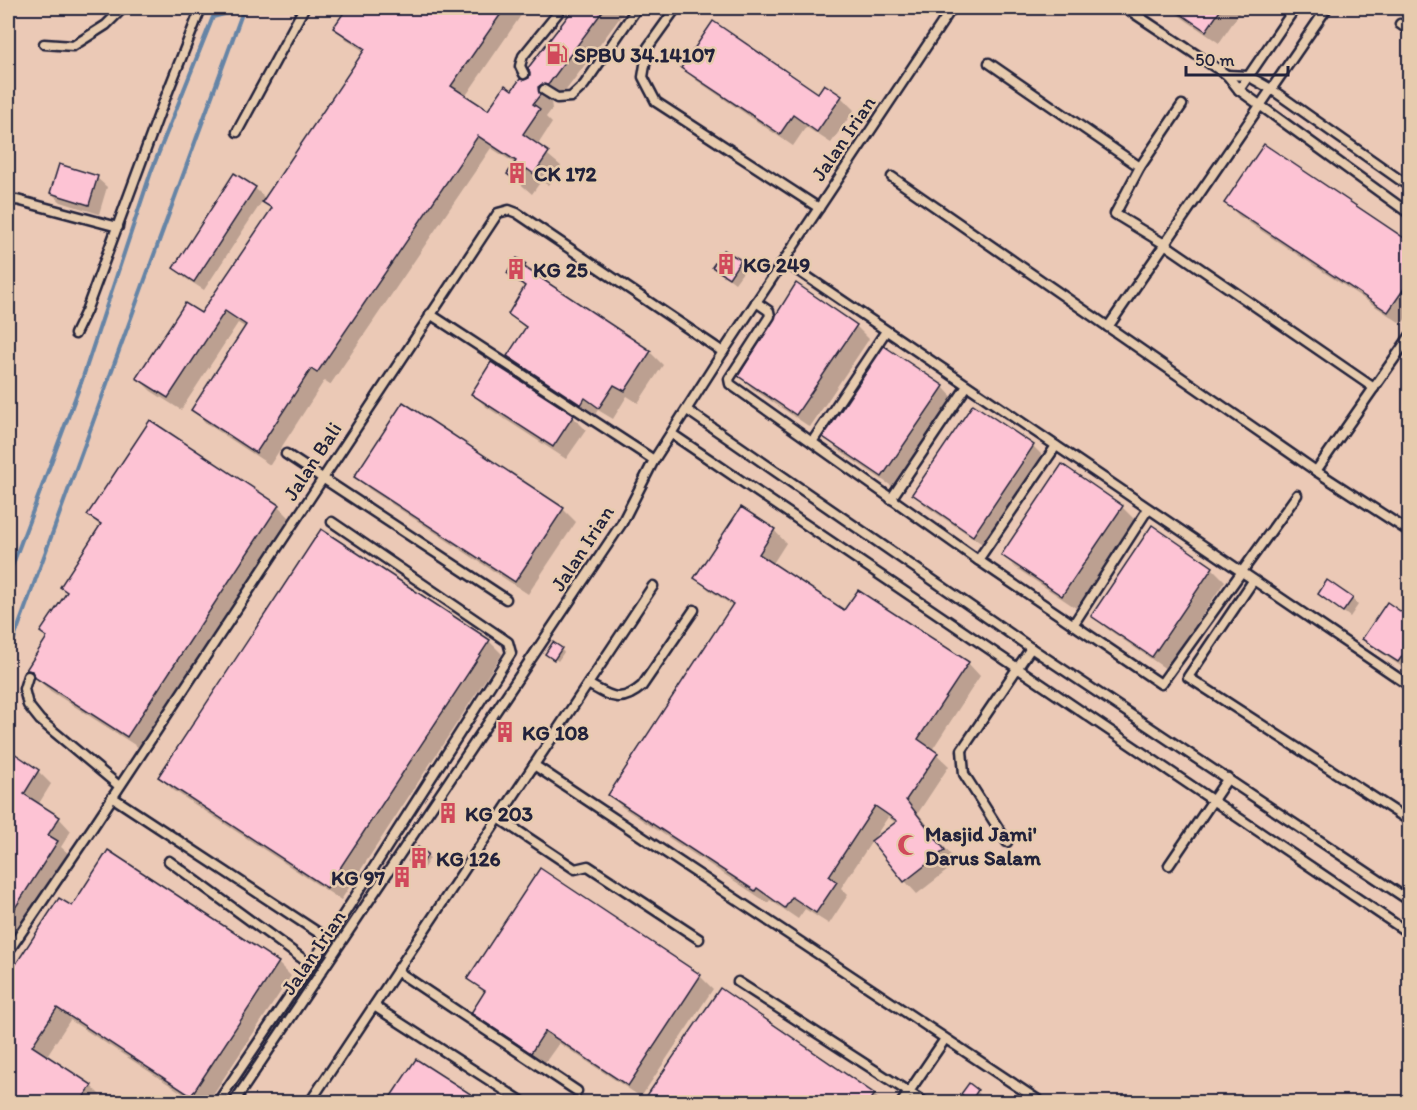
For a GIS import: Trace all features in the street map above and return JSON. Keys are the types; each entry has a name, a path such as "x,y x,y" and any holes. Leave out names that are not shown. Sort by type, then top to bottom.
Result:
{"lane":[{"path":"44,44 74,46 106,25 123,8"},
{"path":"75,334 87,311 201,8"},
{"path":"237,132 304,8"},
{"path":"524,74 520,66 523,56 562,8"},
{"path":"544,90 557,98 571,97 584,85 637,8"},
{"path":"676,8 648,47 644,77 656,102 819,208"},
{"name":"Jalan Irian","path":"234,1102 622,523 654,460 723,352 952,8"},
{"path":"1126,8 1227,75 1239,90 1260,106 1410,214"},
{"path":"1239,90 1295,8"},
{"path":"1108,327 1327,8"},
{"path":"1400,24 1410,31"},
{"path":"989,63 1140,167"},
{"path":"1227,75 1248,76 1271,89 1410,187"},
{"path":"1182,105 1140,167 1115,214 1166,245 1374,388"},
{"path":"892,177 1316,471 1410,532"},
{"path":"8,201 17,200 117,227"},
{"name":"Jalan Bali","path":"8,952 498,213 509,210 517,213 723,352"},
{"path":"784,261 1410,686"},
{"path":"756,302 769,311 770,316 729,379 730,384 978,560 1161,684 1297,495"},
{"path":"430,314 654,460"},
{"path":"812,442 886,331"},
{"path":"1316,471 1410,336"},
{"path":"891,499 967,386"},
{"path":"687,410 1031,648 1410,901"},
{"path":"672,434 1410,934"},
{"path":"978,560 1056,446"},
{"path":"286,454 506,599"},
{"path":"1073,626 1148,509"},
{"path":"218,1102 328,939 511,653 508,642 332,522"},
{"path":"1254,580 1188,677 1410,821"},
{"path":"310,1102 653,586"},
{"path":"588,684 615,697 632,694 642,686 694,610"},
{"path":"1007,842 964,774 962,750 1031,648"},
{"path":"28,676 24,689 28,705 40,720 119,786"},
{"path":"534,765 1041,1102"},
{"path":"1170,865 1228,778"},
{"path":"112,797 328,939"},
{"path":"500,819 575,869 588,866 699,939"},
{"path":"169,861 311,965"},
{"path":"397,971 577,1091"},
{"path":"738,982 924,1102"},
{"path":"374,1006 523,1102"},
{"path":"902,1102 945,1039"}],"building":[{"path":"347,8 505,8 451,86 488,110 505,85 512,90 520,79 529,78 528,68 574,8 605,8 548,85 542,84 538,87 540,95 533,104 540,109 523,134 549,152 534,174 527,169 518,182 507,174 516,161 478,136 317,373 311,369 256,453 191,410 246,325 225,311 168,398 136,378 185,303 201,313 272,208 262,202 365,49 333,28"},
{"path":"1172,8 1222,8 1206,31"},
{"path":"713,21 818,93 824,84 842,96 817,132 793,115 780,134 681,68"},
{"path":"1264,144 1410,242 1410,280 1388,312 1224,203"},
{"path":"59,164 98,176 89,205 50,193"},
{"path":"234,173 256,187 194,282 173,268"},
{"name":"KG 249","path":"724,250 741,260 729,278 712,267"},
{"path":"517,258 526,264 524,267 651,351 625,391 614,385 599,408 585,398 581,405 507,356 526,327 508,314 525,286 507,273"},
{"path":"796,283 857,325 796,415 738,376"},
{"path":"884,346 944,386 882,477 823,437"},
{"path":"491,362 574,415 553,447 471,394"},
{"path":"403,402 564,508 515,582 354,477"},
{"path":"973,404 1034,445 973,536 912,494"},
{"path":"150,420 279,505 127,737 34,677 32,671 26,670 47,637 40,632 67,592 60,587 101,524 87,515"},
{"path":"1062,464 1123,506 1062,596 1001,555"},
{"path":"741,507 775,529 759,554 844,610 858,590 969,662 918,739 938,753 906,800 945,850 904,882 871,841 897,821 875,806 829,876 837,882 816,913 792,897 785,908 757,888 755,891 608,795 733,604 694,578"},
{"path":"1152,525 1213,567 1152,657 1091,616"},
{"path":"321,529 490,640 327,888 158,777"},
{"path":"1327,580 1353,598 1343,612 1318,594"},
{"path":"1387,602 1410,618 1410,645 1398,662 1362,639"},
{"path":"553,642 562,648 554,660 545,654"},
{"path":"8,749 39,770 24,794 60,817 48,835 58,841 8,919"},
{"name":"KG 126","path":"418,847 428,854 420,868 409,861"},
{"path":"108,850 279,962 191,1096 57,1008 32,1046 92,1085 80,1102 8,1102 8,976 59,898 72,906"},
{"path":"540,868 701,975 628,1086 545,1031 531,1053 471,1013 485,991 467,979"},
{"path":"720,988 875,1094 869,1102 653,1102 646,1097"},
{"path":"416,1059 483,1102 387,1102"},
{"path":"969,1083 978,1090 971,1101 961,1094"}],"waterway":[{"path":"8,655 244,8"},
{"path":"8,577 82,380 151,172 213,17 243,9"}],"place":[{"name":"SPBU 34.14107","path":"557,54"},
{"name":"CK 172","path":"517,173"},
{"name":"KG 249","path":"726,264"},
{"name":"KG 25","path":"516,269"},
{"name":"KG 108","path":"505,732"},
{"name":"KG 203","path":"448,813"},
{"name":"Masjid Jami' Darus Salam","path":"908,845"},
{"name":"KG 126","path":"419,858"},
{"name":"KG 97","path":"402,877"}]}
